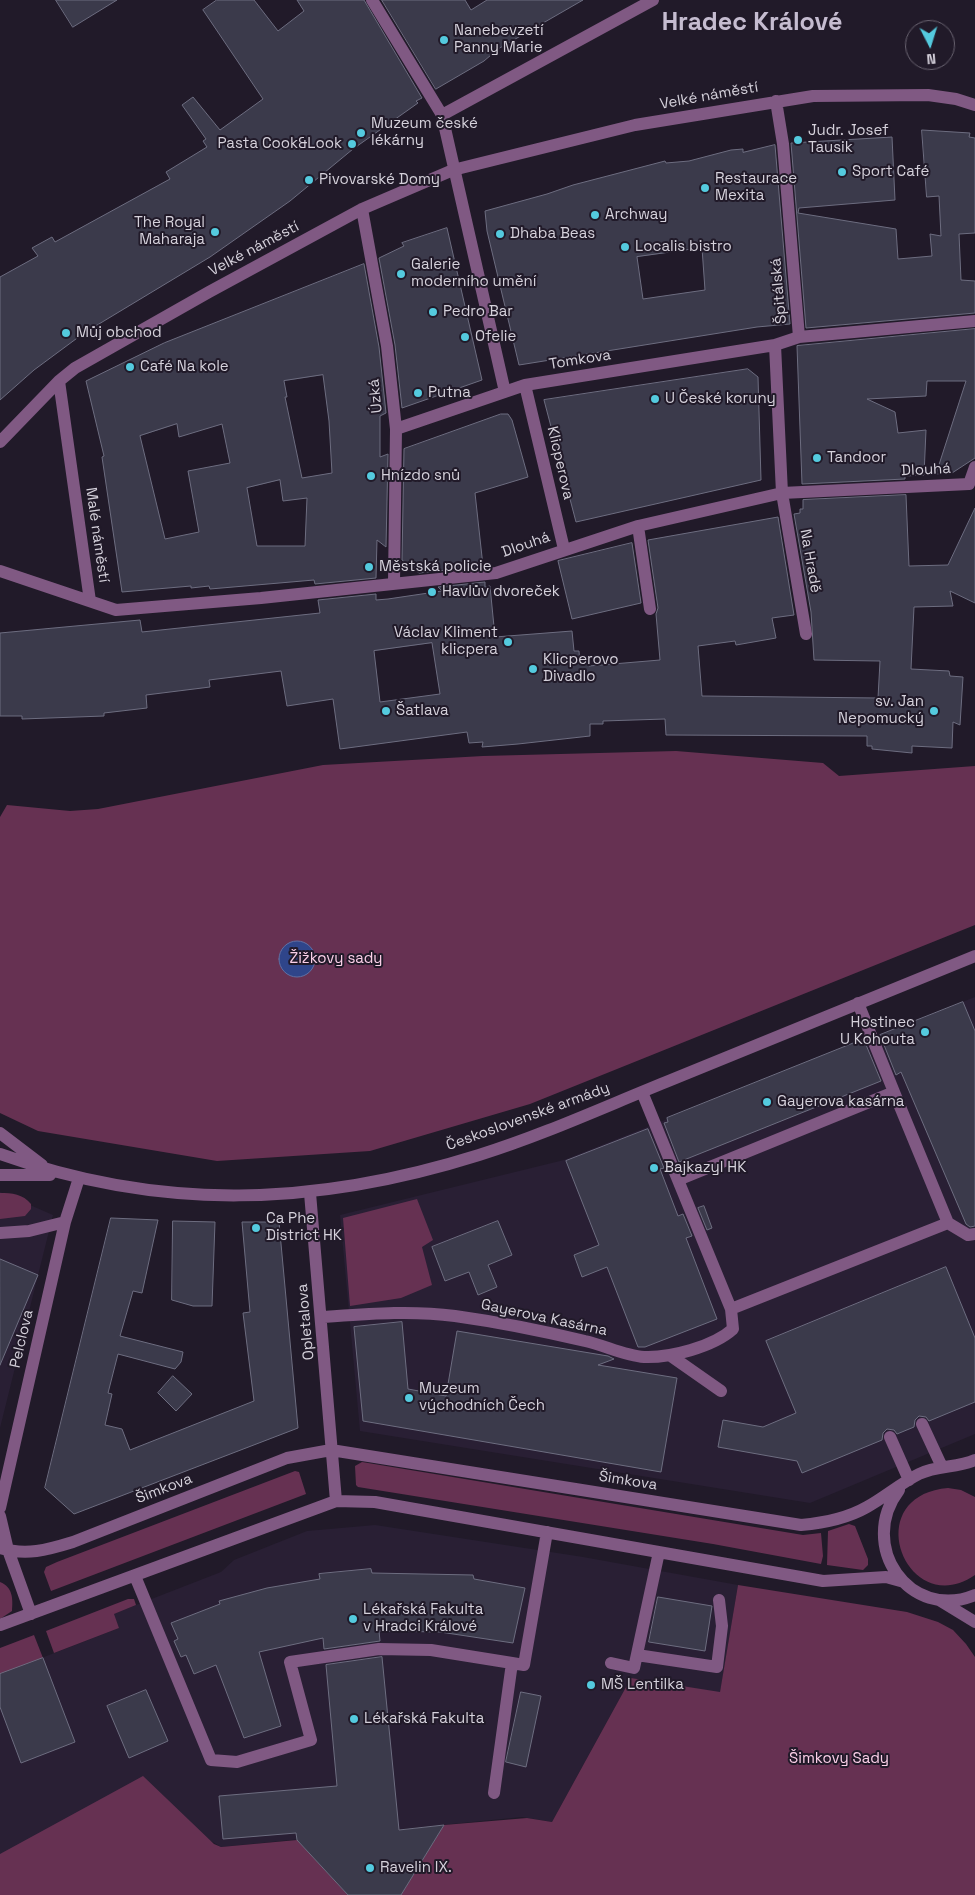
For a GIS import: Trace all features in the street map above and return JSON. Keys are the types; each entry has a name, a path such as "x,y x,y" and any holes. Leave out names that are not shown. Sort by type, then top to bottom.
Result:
{"street":[{"path":"372,0 442,115 505,392"},
{"path":"442,115 653,0"},
{"name":"Velké náměstí","path":"59,381 75,368 209,292 362,209 453,170 627,127 776,101 837,95 906,94 956,99 975,105"},
{"name":"Špitálská","path":"776,101 783,144 799,337 775,345 782,493"},
{"name":"Úzká","path":"362,209 388,346 396,429 394,582"},
{"path":"799,337 975,321"},
{"name":"Tomkova","path":"396,429 525,385 775,345"},
{"path":"0,442 59,381"},
{"name":"Malé náměstí","path":"0,571 90,601 59,381"},
{"name":"Klicperova","path":"525,385 564,549"},
{"name":"Dlouhá","path":"90,601 116,610 261,598 394,582 496,573 638,526 782,493 969,484 975,468"},
{"name":"Na Hradě","path":"782,493 806,634"},
{"path":"638,526 650,609"},
{"name":"Československé armády","path":"0,1154 73,1177 123,1188 168,1192 264,1196 310,1193 395,1178 479,1155 537,1134 975,956"},
{"path":"858,1003 948,1223 968,1235 975,1234"},
{"path":"642,1092 731,1309 948,1223"},
{"path":"678,1180 894,1092"},
{"name":"Československé armády","path":"0,1132 48,1170"},
{"name":"Československé armády","path":"0,1176 73,1177"},
{"name":"Pelclova","path":"0,1508 65,1222 73,1177"},
{"name":"Opletalova","path":"310,1193 332,1450"},
{"path":"0,1233 29,1231 65,1222"},
{"name":"Gayerova Kasárna","path":"322,1317 392,1312 454,1316 586,1341 641,1357 671,1356 726,1335 732,1329 731,1309"},
{"path":"671,1356 721,1391"},
{"path":"922,1424 942,1467"},
{"path":"890,1437 909,1480"},
{"path":"332,1450 336,1501"},
{"name":"Šimkova","path":"4,1549 32,1553 72,1542 287,1458 332,1450 801,1525 834,1521 851,1515 919,1474 975,1460"},
{"name":"Šimkova","path":"942,1467 961,1467 975,1471"},
{"name":"Šimkova","path":"909,1480 892,1499 883,1526 885,1552 893,1568 904,1582 914,1590 937,1599 953,1600 975,1595"},
{"name":"Šimkova","path":"0,1625 336,1501 375,1502 823,1581 878,1576 894,1578 904,1582"},
{"path":"0,1516 4,1549 31,1614"},
{"path":"135,1576 211,1760 237,1762 311,1740 290,1662 379,1649 431,1650 524,1665 547,1532"},
{"path":"611,1663 634,1668 659,1552"},
{"path":"937,1599 975,1622"},
{"path":"637,1655 717,1667 722,1626 719,1600"},
{"path":"494,1793 512,1663"}],"shaded area":[{"path":"975,997 975,1434 810,1503 360,1431 340,1215 564,1160"},
{"path":"0,1192 53,1215 0,1428"},
{"name":"Lékařská Fakulta","path":"375,1525 583,1557 738,1585 720,1693 631,1678 552,1822 522,1817 221,1847 211,1841 0,1854 0,1674 119,1628 113,1614 221,1572 234,1560 307,1531"}],"green space":[{"name":"Žižkovy sady","path":"676,751 823,763 839,776 975,766 975,925 530,1104 370,1151 217,1161 38,1131 0,1113 0,817 7,805 70,811 98,809 323,765 483,756"},
{"path":"0,1193 21,1196 31,1204 31,1209 25,1216 0,1219"},
{"path":"417,1199 433,1240 422,1247 432,1285 401,1298 350,1306 343,1218"},
{"path":"362,1462 803,1535 821,1533 823,1556 821,1564 713,1544 358,1487 356,1485 355,1466"},
{"path":"295,1471 299,1472 306,1494 51,1591 44,1572 46,1567"},
{"path":"948,1488 961,1490 975,1497 975,1575 951,1585 929,1582 913,1570 902,1552 899,1531 904,1512 920,1496"},
{"path":"849,1524 855,1526 868,1559 868,1565 863,1570 827,1565 828,1531"},
{"path":"0,1582 10,1590 12,1611 0,1619"},
{"name":"Šimkovy Sady","path":"738,1585 907,1612 938,1622 953,1630 966,1644 975,1657 975,1895 401,1895 444,1825 527,1818 552,1822 631,1678 720,1692"},
{"path":"128,1599 134,1599 136,1605 114,1614 119,1628 54,1653 46,1631"},
{"path":"34,1635 43,1658 0,1674 0,1648"},
{"path":"143,1776 214,1844 221,1847 297,1840 348,1895 0,1895 0,1854"}],"water":[{"path":"297,941 304,942 310,946 314,952 314,966 310,972 304,976 297,977 290,976 284,972 280,966 279,959 280,952 284,946 290,942"}],"building":[{"path":"56,0 117,0 73,27"},
{"path":"217,0 254,0 278,31 304,11 297,0 364,0 422,98 416,101 418,103 353,149 290,201 210,257 84,333 34,370 0,400 0,277 38,256 32,248 52,237 55,242 170,179 166,172 207,147 203,141 206,139 182,105 193,97 220,130 263,99 203,10"},
{"path":"382,0 465,0 471,10 487,0 583,0 498,49 484,61 436,89"},
{"path":"922,130 970,133 969,137 975,138 975,233 959,234 961,280 975,281 975,313 806,328 791,143 892,137 895,200 799,208 798,213 896,229 898,259 932,256 930,234 941,236 939,196 927,197"},
{"path":"775,145 790,324 757,327 519,365 487,231 485,211 665,161 666,163 689,161 731,150 743,149 743,152","holes":["702,248 705,290 643,299 637,257"]},
{"path":"447,228 482,380 402,408 395,345 379,258 404,246 402,243"},
{"path":"364,264 379,347 386,413 380,416 380,457 388,454 386,547 377,540 376,578 315,584 314,580 210,589 209,586 191,588 191,586 122,592 102,457 104,456 86,381 164,343","holes":["323,375 329,421 332,473 302,478 285,397 287,397 284,381","177,424 179,437 222,424 230,463 188,471 199,532 165,539 140,436","280,480 283,501 307,498 305,546 257,546 247,488"]},
{"path":"975,329 975,458 952,473 936,474 966,381 927,381 926,396 867,399 895,412 898,433 926,430 924,475 905,476 905,479 802,484 797,346"},
{"path":"748,369 758,377 761,480 576,522 544,400"},
{"path":"501,414 508,414 512,420 528,477 475,493 483,566 419,573 402,560 404,449"},
{"path":"906,495 909,566 948,565 975,508 975,603 950,591 953,606 914,607 911,669 949,671 950,676 963,677 960,725 953,722 952,748 912,746 912,753 872,749 872,746 867,746 867,736 666,735 665,719 603,721 603,724 590,724 590,736 518,744 482,747 483,742 469,743 467,732 340,749 333,699 287,706 281,671 209,680 210,687 146,695 147,708 104,713 104,716 22,719 22,716 0,716 0,633 140,620 142,632 320,613 318,600 376,594 376,600 388,599 442,591 438,587 485,582 485,587 490,586 495,637 572,631 574,651 579,651 580,664 589,664 589,666 660,660 656,614 658,608 648,540 778,517 794,615 772,618 776,638 736,645 735,641 698,646 702,696 878,698 880,661 814,660 811,612 794,514 800,513 800,509 803,509 803,500","holes":["432,643 440,694 380,702 374,651"]},
{"path":"632,543 641,603 572,619 558,561"},
{"path":"963,1002 975,1031 975,1226 970,1227 966,1224 901,1072 896,1075 880,1035"},
{"name":"Gayerova kasárna","path":"864,1040 881,1081 679,1162 664,1123 668,1122 667,1118"},
{"path":"648,1129 664,1168 660,1169 678,1216 683,1214 692,1236 686,1238 717,1319 645,1347 638,1347 607,1267 582,1277 574,1255 599,1245 566,1161"},
{"path":"704,1206 712,1228 707,1230 698,1208"},
{"path":"111,1218 158,1220 142,1293 133,1291 120,1336 183,1352 181,1362 175,1369 118,1354 108,1393 112,1394 105,1425 122,1429 130,1450 254,1401 243,1313 250,1312 242,1222 279,1222 298,1428 74,1514 45,1488"},
{"path":"173,1221 215,1222 212,1306 193,1306 172,1300"},
{"path":"498,1221 512,1255 488,1265 497,1287 478,1295 469,1272 445,1281 432,1247"},
{"path":"0,1259 38,1275 0,1365"},
{"path":"946,1267 975,1338 975,1402 929,1421 926,1417 919,1416 915,1420 914,1427 897,1434 894,1430 887,1429 883,1433 882,1440 802,1473 797,1461 718,1447 723,1420 763,1427 796,1413 766,1341"},
{"name":"Muzeum východních Čech","path":"402,1322 408,1389 446,1396 457,1331 608,1356 614,1359 598,1365 677,1378 661,1472 363,1421 354,1327"},
{"path":"173,1376 192,1394 176,1411 158,1393"},
{"name":"Lékařská Fakulta v Hradci Králové","path":"371,1569 372,1573 473,1575 474,1579 525,1588 513,1643 440,1632 379,1631 380,1641 324,1649 323,1638 259,1652 281,1726 244,1738 216,1665 194,1674 186,1655 181,1657 174,1641 178,1639 171,1623 220,1604 219,1601 267,1588 320,1579 319,1574"},
{"name":"MŠ Lentilka","path":"658,1597 712,1606 705,1651 649,1642"},
{"path":"382,1657 399,1830 444,1825 401,1895 348,1895 297,1840 296,1833 223,1839 219,1796 337,1786 326,1665"},
{"path":"43,1658 75,1742 21,1763 0,1707 0,1674"},
{"path":"146,1690 168,1741 129,1758 107,1706"},
{"path":"521,1692 541,1696 526,1767 506,1762"}],"place":[{"name":"Nanebevzetí Panny Marie","path":"444,40"},
{"name":"Muzeum české lékárny","path":"361,133"},
{"name":"Judr. Josef Tausik","path":"798,140"},
{"name":"Pasta Cook&Look","path":"352,144"},
{"name":"Sport Café","path":"842,172"},
{"name":"Pivovarské Domy","path":"309,180"},
{"name":"Restaurace Mexita","path":"705,188"},
{"name":"Archway","path":"595,215"},
{"name":"The Royal Maharaja","path":"215,232"},
{"name":"Dhaba Beas","path":"500,234"},
{"name":"Localis bistro","path":"625,247"},
{"name":"Galerie moderního umění","path":"401,274"},
{"name":"Pedro Bar","path":"433,312"},
{"name":"Můj obchod","path":"66,333"},
{"name":"Ofelie","path":"465,337"},
{"name":"Café Na kole","path":"130,367"},
{"name":"Putna","path":"418,393"},
{"name":"U České koruny","path":"655,399"},
{"name":"Tandoor","path":"817,458"},
{"name":"Hnízdo snů","path":"371,476"},
{"name":"Městská policie","path":"369,567"},
{"name":"Havlův dvoreček","path":"432,592"},
{"name":"Václav Kliment klicpera","path":"508,642"},
{"name":"Klicperovo Divadlo","path":"533,669"},
{"name":"Šatlava","path":"386,711"},
{"name":"sv. Jan Nepomucký","path":"934,711"},
{"name":"Hostinec U Kohouta","path":"925,1032"},
{"name":"Gayerova kasárna","path":"767,1102"},
{"name":"Bajkazyl HK","path":"654,1168"},
{"name":"Ca Phe District HK","path":"256,1228"},
{"name":"Muzeum východních Čech","path":"409,1398"},
{"name":"Lékařská Fakulta v Hradci Králové","path":"353,1619"},
{"name":"MŠ Lentilka","path":"591,1685"},
{"name":"Lékařská Fakulta","path":"354,1719"},
{"name":"Ravelin IX.","path":"370,1868"}],"district":[{"name":"Hradec Králové","path":"752,23"}]}
